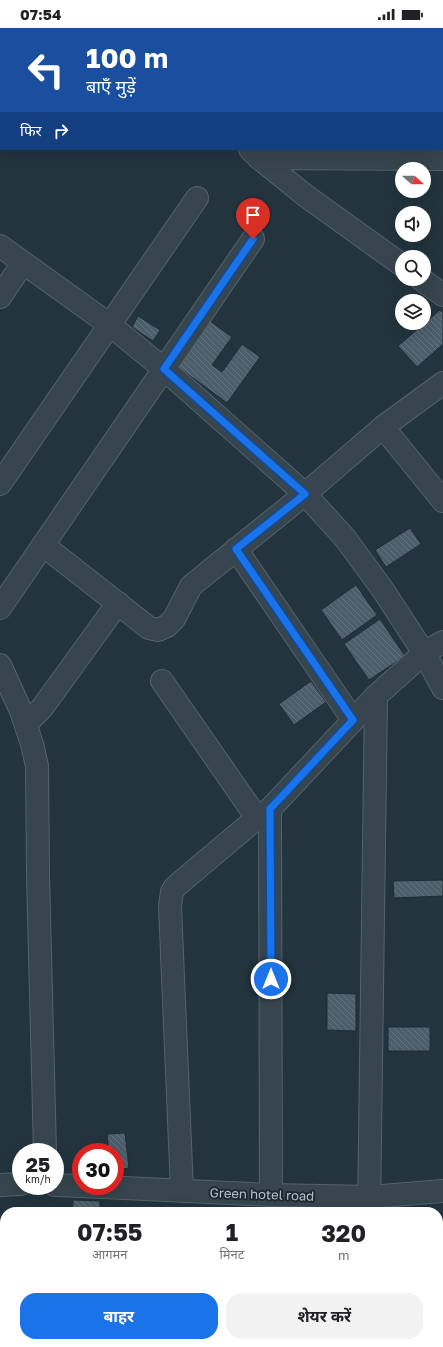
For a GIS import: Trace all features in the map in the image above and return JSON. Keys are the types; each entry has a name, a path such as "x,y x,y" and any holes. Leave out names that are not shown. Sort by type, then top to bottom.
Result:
{"street":[{"path":"254,154 419,154 443,159"},
{"path":"254,154 306,196 395,261"},
{"path":"0,484 197,198"},
{"path":"0,608 253,239"},
{"path":"0,246 110,325 164,369 305,494 345,538 383,590 424,653 443,688"},
{"path":"0,297 23,263"},
{"path":"431,286 443,295"},
{"path":"43,545 149,628 161,630 174,619 191,586 305,494 383,427 443,384"},
{"path":"383,427 443,501"},
{"path":"236,549 353,720"},
{"path":"26,724 42,708 118,603"},
{"path":"182,1191 170,898 175,887 264,813 376,696 424,653 443,642"},
{"path":"0,665 12,688 26,724 37,766 38,874 45,1143"},
{"path":"162,681 264,813 271,1195"},
{"path":"370,1204 376,696"},
{"path":"0,1184 12,1184"},
{"name":"Green hotel road","path":"124,1188 271,1195 370,1204 443,1191"}],"building":[{"path":"440,310 443,313 443,344 417,367 398,346 417,330 431,330 431,318"},
{"path":"138,316 160,330 153,341 132,327"},
{"path":"210,321 232,337 212,365 222,372 242,344 260,357 227,403 177,366"},
{"path":"410,528 421,544 386,567 375,550"},
{"path":"356,585 377,615 342,640 321,610"},
{"path":"380,619 405,656 369,680 344,644"},
{"path":"311,681 326,702 294,725 279,704"},
{"path":"443,880 443,896 394,898 393,881"},
{"path":"327,993 356,994 356,1031 327,1030"},
{"path":"388,1027 430,1027 430,1051 388,1051"},
{"path":"125,1133 129,1168 124,1169 124,1143 108,1143 107,1134"},
{"path":"73,1200 100,1201 100,1207 73,1207"}],"route":[{"path":"253,239 164,369 305,494 236,549 353,720 270,809 271,979"}]}
